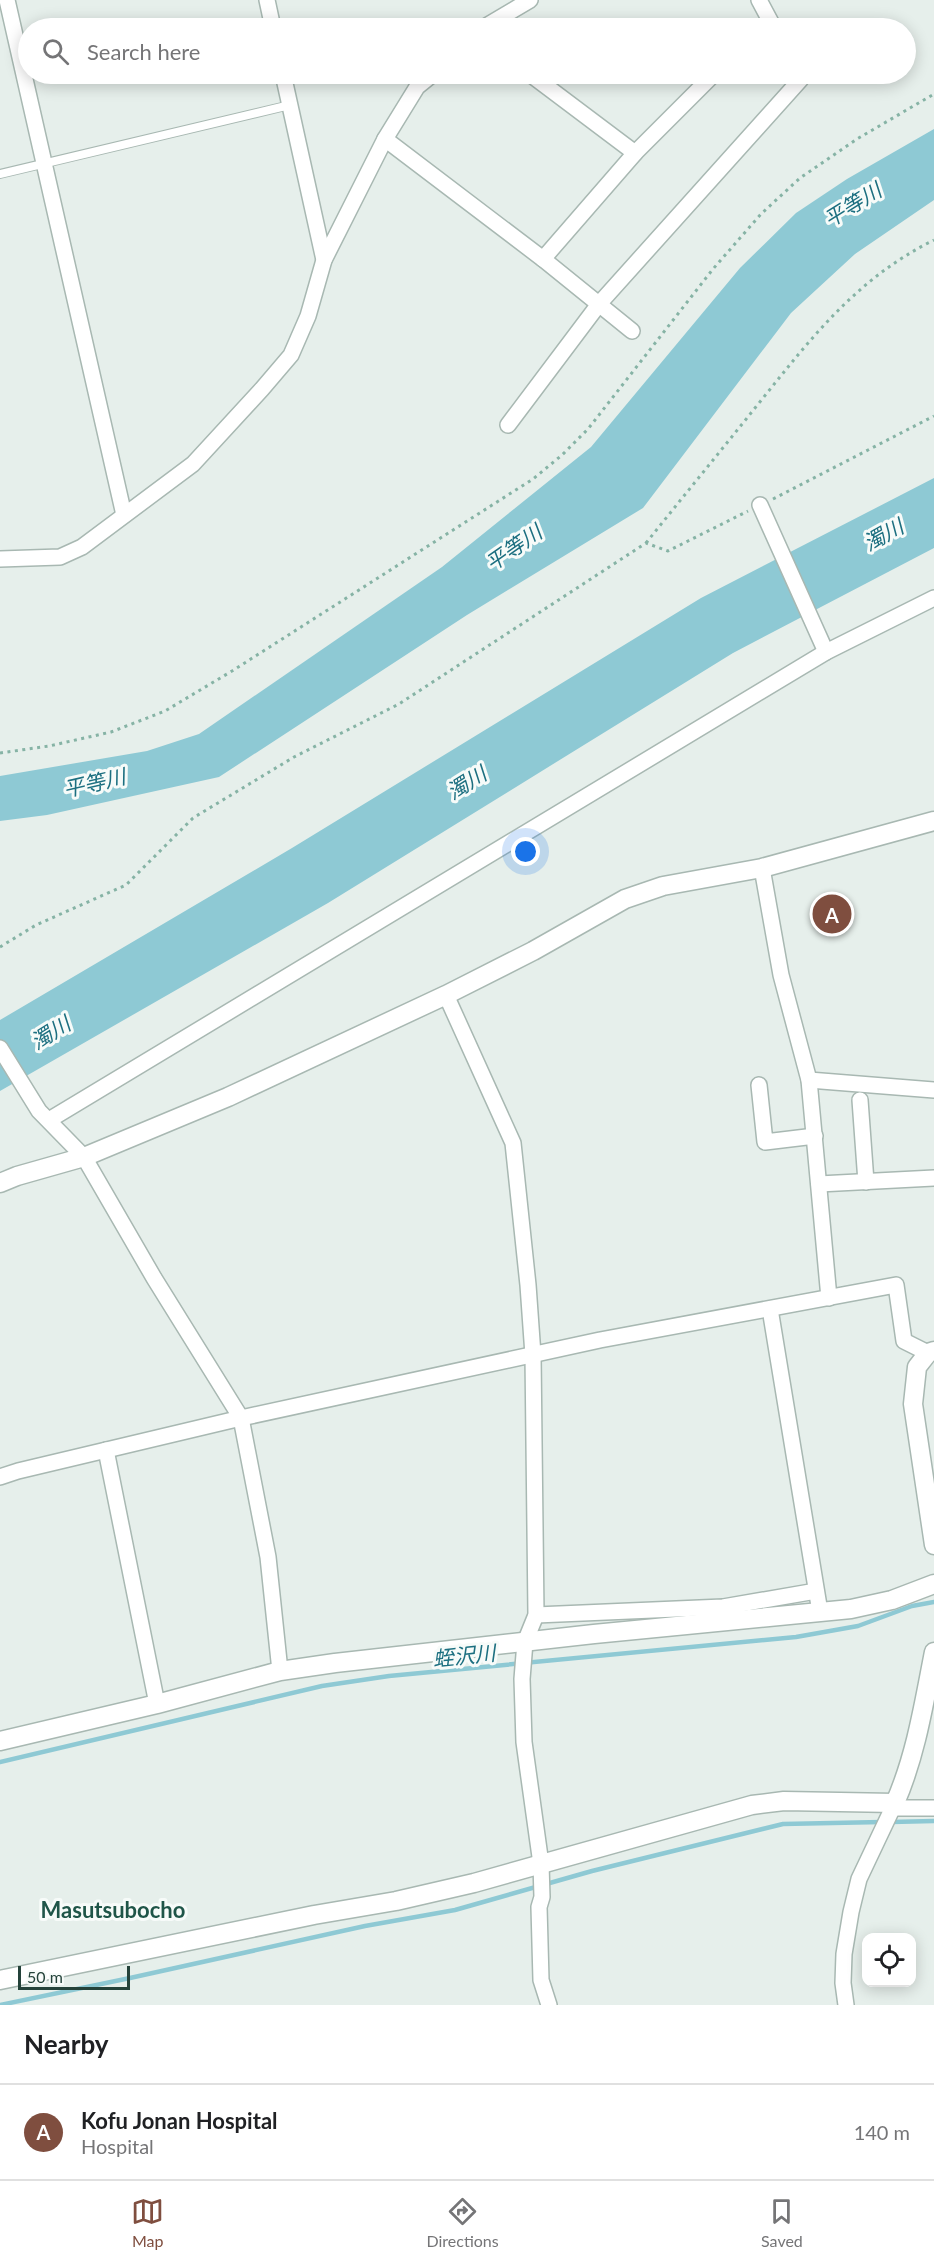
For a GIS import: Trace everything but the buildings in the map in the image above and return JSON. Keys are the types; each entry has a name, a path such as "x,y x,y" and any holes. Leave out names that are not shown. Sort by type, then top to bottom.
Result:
{"street":[{"path":"7,0 18,48"},
{"path":"267,0 271,18"},
{"path":"500,18 530,0"},
{"path":"759,0 765,18"},
{"path":"26,84 124,515"},
{"path":"285,84 324,260"},
{"path":"0,559 60,557 82,547 193,464 291,356 308,316 324,260 385,139 421,84"},
{"path":"543,84 635,153"},
{"path":"543,260 635,153 704,84"},
{"path":"508,425 599,304 797,84"},
{"path":"385,139 632,331"},
{"path":"762,512 824,647"},
{"path":"44,1115 824,647 934,598"},
{"path":"0,1183 84,1157 228,1098 446,995 533,951 625,899 663,886 762,868 934,821"},
{"path":"762,868 781,975 809,1080 829,1298"},
{"path":"446,995 513,1143 528,1285 533,1354 536,1616 524,1648 522,1674 524,1742 541,1867 542,1897 539,1907 541,1980 549,2005"},
{"path":"0,1048 44,1115 84,1157 154,1278 241,1418 268,1557 280,1671"},
{"path":"809,1080 934,1090"},
{"path":"759,1085 765,1142 814,1136"},
{"path":"860,1100 866,1182"},
{"path":"819,1184 934,1178"},
{"path":"0,1477 241,1418 533,1354 896,1285 904,1341 931,1352 917,1367 913,1404 934,1545"},
{"path":"770,1308 820,1612"},
{"path":"106,1450 157,1704"},
{"path":"536,1616 723,1607 746,1611 851,1610 892,1600 934,1584"},
{"path":"0,1741 157,1704 280,1671 335,1663 524,1648 746,1611 816,1591"},
{"path":"846,2005 843,1983 849,1918 859,1879 907,1775 934,1652"},
{"path":"0,1980 314,1915 387,1904 541,1867 752,1805 784,1801 934,1808"}],"lane":[{"path":"0,174 290,105"}],"path":[{"path":"0,753 60,744 111,732 165,711 232,671 533,479 588,429 713,269 761,214 800,178 857,139 934,94"},
{"path":"0,947 36,925 126,885 194,818 294,757 399,704 646,543 820,327 860,287 921,246 934,240"},
{"path":"646,543 668,551 762,512 934,416"}],"water":[{"name":"平等川","path":"934,129 934,200 855,254 791,313 643,508 467,615 219,777 47,815 0,821 0,776 147,751 199,734 442,567 591,447 740,268 796,213 847,179"},
{"name":"濁川","path":"934,478 934,548 733,653 328,903 0,1091 0,1020 292,848 701,598"}],"waterway":[{"name":"蛭沢川","path":"0,1762 322,1686 389,1676 796,1637 858,1626 912,1606 934,1602"},
{"path":"891,1822 934,1821"},
{"path":"0,2005 365,1926 455,1910 592,1871 783,1824 882,1822"}],"place":[{"name":"Kofu Jonan Hospital","path":"832,914"}],"district":[{"name":"Masutsubocho","path":"113,1909"}]}
